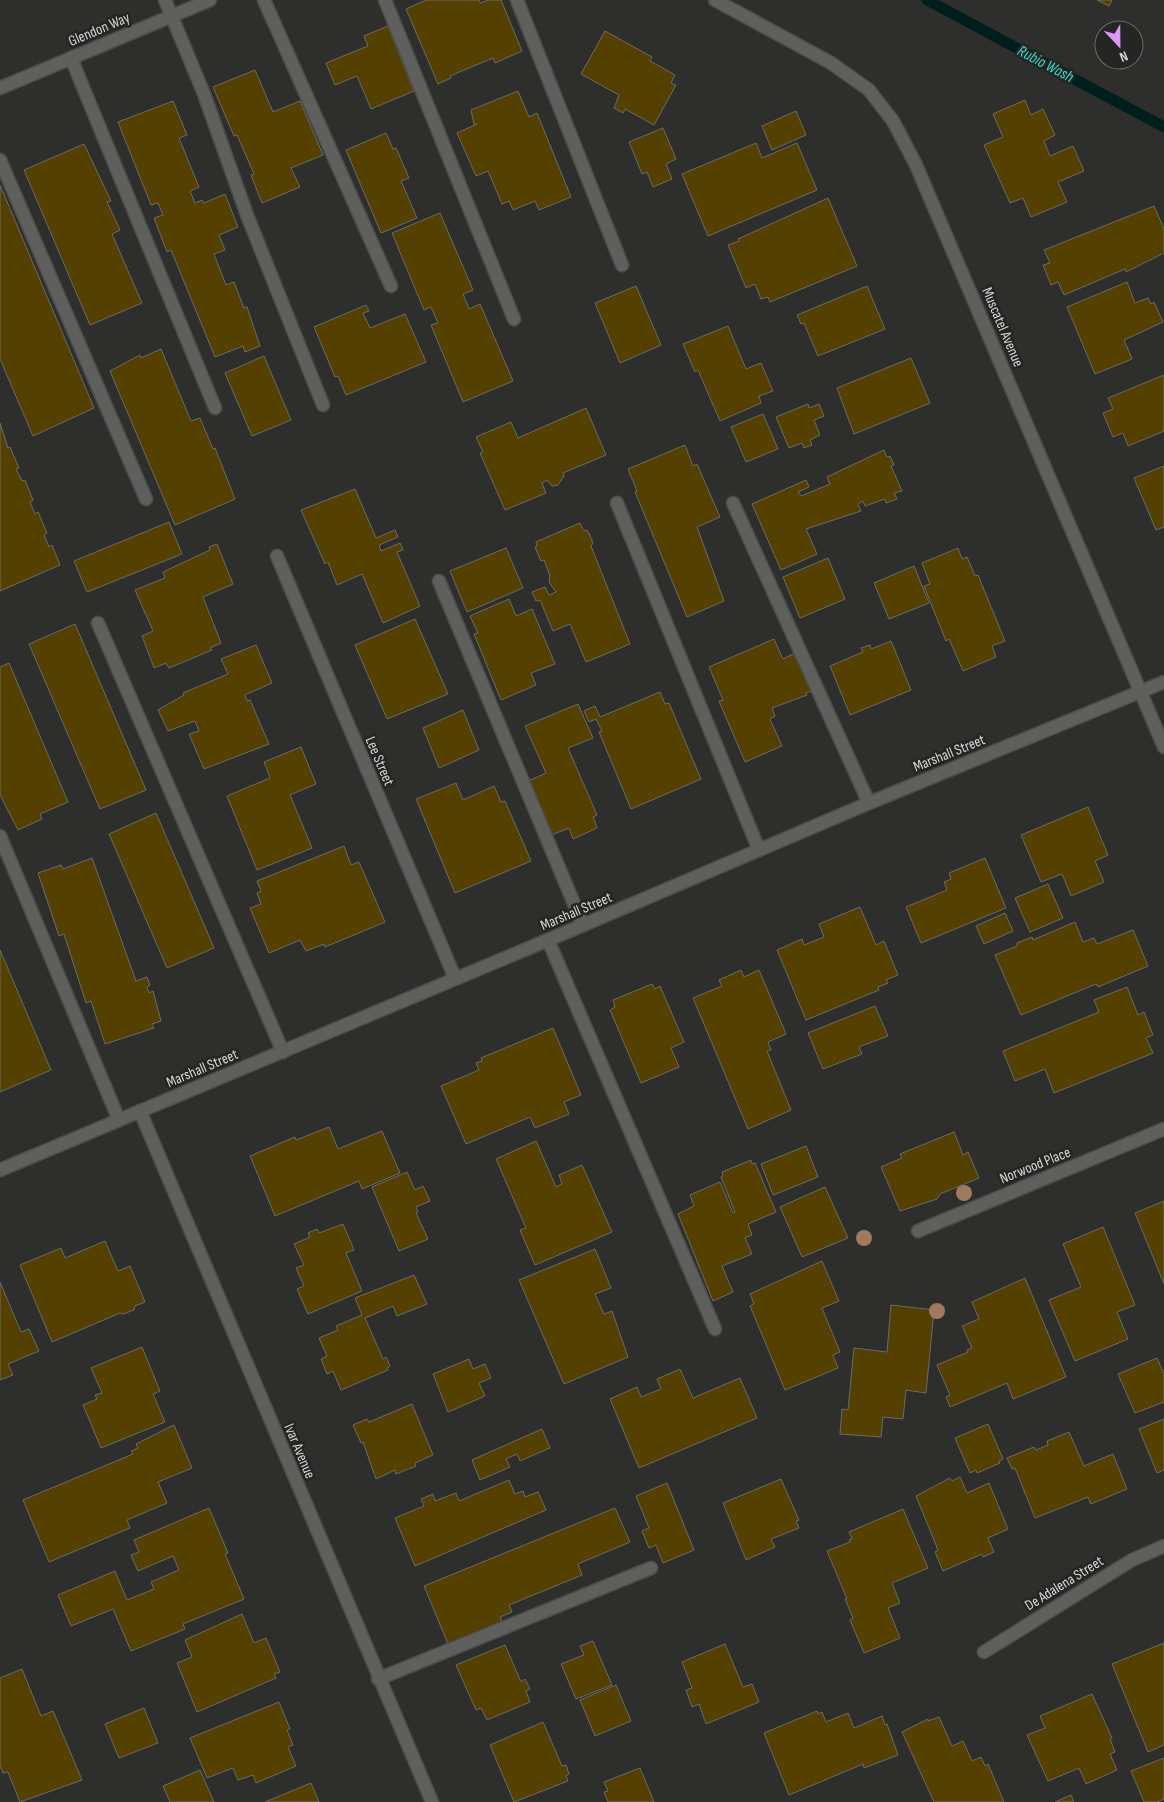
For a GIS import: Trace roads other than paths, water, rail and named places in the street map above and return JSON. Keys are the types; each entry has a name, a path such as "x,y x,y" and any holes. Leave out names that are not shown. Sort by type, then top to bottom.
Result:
{"street":[{"path":"165,0 323,405"},
{"name":"Glendon Way","path":"0,88 210,0"},
{"path":"264,0 391,286"},
{"path":"385,0 514,319"},
{"path":"516,0 622,265"},
{"name":"Muscatel Avenue","path":"715,0 830,63 869,90 894,121 916,165 1164,748"},
{"path":"71,58 215,408"},
{"path":"0,160 146,499"},
{"path":"617,503 759,850"},
{"path":"733,503 869,803"},
{"name":"Lee Street","path":"277,556 430,924 455,978"},
{"path":"439,581 583,925"},
{"path":"98,623 283,1052"},
{"name":"Marshall Street","path":"1,1168 283,1052 869,803 1164,682"},
{"path":"0,836 119,1120"},
{"path":"548,940 714,1329"},
{"name":"Ivar Avenue","path":"140,1112 378,1679 432,1802"},
{"name":"Norwood Place","path":"918,1231 1164,1129"},
{"name":"De Adalena Street","path":"984,1652 1132,1560 1164,1546"},
{"path":"378,1679 651,1568"}],"waterway":[{"name":"Rubio Wash","path":"927,0 1164,127"}]}
